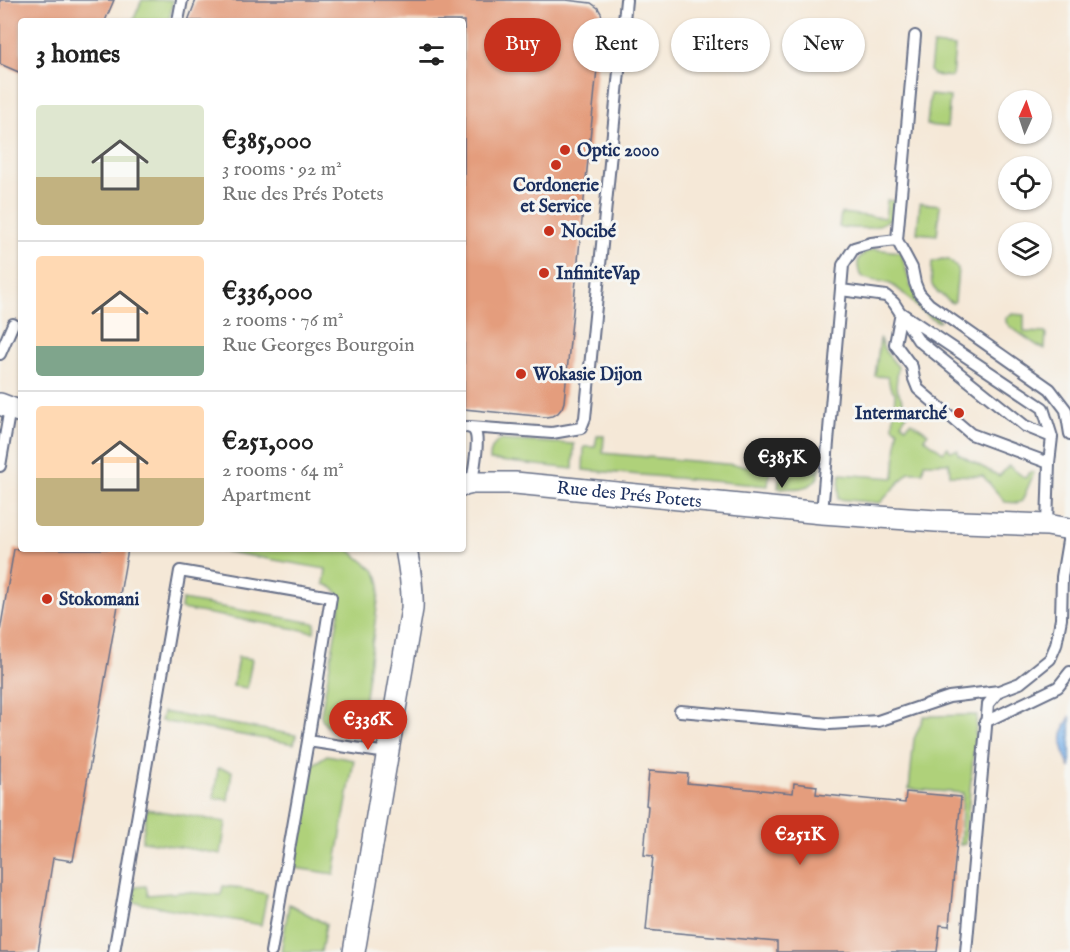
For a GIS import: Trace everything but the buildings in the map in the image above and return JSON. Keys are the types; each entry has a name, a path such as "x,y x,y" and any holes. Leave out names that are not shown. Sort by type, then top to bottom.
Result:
{"street":[{"name":"Rue des Prés Potets","path":"467,484 515,483 822,513 936,521 1047,525 1070,523"},
{"name":"Rue des Prés Potets","path":"1047,525 1070,529"},
{"path":"354,952 412,609 412,576 407,552"}],"lane":[{"path":"179,18 182,0"},
{"path":"467,427 552,434 581,428 585,418 626,0"},
{"path":"915,36 897,240 912,268 919,293 929,304 1050,389 1066,410 1070,434"},
{"path":"822,513 843,265 854,248 871,243 897,240"},
{"path":"841,290 886,296 894,303 918,340 1025,426 1052,436"},
{"path":"901,313 1042,408 1052,436 1047,525"},
{"path":"901,313 895,344 912,366 918,389 971,434 1049,463"},
{"path":"0,354 13,324"},
{"path":"0,466 10,408"},
{"path":"467,427 475,431 476,436 476,449 467,484"},
{"path":"680,711 830,724 878,722 949,697 999,691 1020,683 1050,659 1056,645 1062,577 1070,529"},
{"path":"114,952 180,571 332,597 272,952"},
{"path":"985,722 1058,687 1070,672"},
{"path":"966,952 985,722 988,704 999,691"},
{"path":"308,741 387,753"}],"green space":[{"path":"142,0 173,0 170,18 134,18"},
{"path":"933,45 955,47 952,77 933,75 930,71"},
{"path":"930,95 950,97 947,127 927,125"},
{"path":"887,200 894,201 892,218 885,222 867,228 839,227 841,213 885,218"},
{"path":"920,203 940,205 937,235 917,233"},
{"path":"873,249 901,252 911,287 940,321 938,322 923,312 896,287 888,283 869,280 860,275 859,259 864,253"},
{"path":"942,259 949,260 958,269 955,301 952,303 935,290 932,283 932,262"},
{"path":"1011,314 1024,315 1024,332 1046,333 1045,349 1009,326 1006,318"},
{"path":"880,339 885,351 898,367 896,387 908,413 901,423 906,427 911,422 928,433 924,438 943,452 948,447 950,451 958,450 958,454 999,476 1009,466 1025,478 1031,471 1034,473 1022,501 1005,502 983,476 950,475 949,463 924,463 923,472 909,472 880,503 838,499 840,474 894,478 898,430 893,427 895,393 890,387 888,377 875,376"},
{"path":"597,436 604,436 603,453 770,468 768,486 583,470 584,447 595,447"},
{"path":"499,440 574,444 573,469 490,460 492,449"},
{"path":"819,459 819,475 812,484 801,488 778,488 781,469 817,472"},
{"path":"228,552 352,552 374,570 380,585 360,734 331,729 323,721 321,715 341,602 335,590 324,584 326,569"},
{"path":"182,600 315,623 314,632 181,609"},
{"path":"238,657 252,659 247,688 233,686"},
{"path":"163,712 296,735 294,744 161,721"},
{"path":"977,715 965,844 960,845 963,793 909,789 914,739 924,716"},
{"path":"327,755 354,760 334,874 295,868 313,764"},
{"path":"218,768 232,771 228,800 214,798"},
{"path":"147,809 226,822 221,854 142,841"},
{"path":"146,886 148,895 183,892 221,895 223,886 267,894 261,925 132,902 135,887"},
{"path":"289,904 326,924 321,952 281,952"}],"water":[{"path":"1070,717 1070,768 1062,742"}],"place":[{"name":"Optic 2000","path":"565,150"},
{"name":"Cordonerie et Service","path":"556,165"},
{"name":"Nocibé","path":"549,231"},
{"name":"InfiniteVap","path":"544,273"},
{"name":"Wokasie Dijon","path":"521,374"},
{"name":"Intermarché","path":"959,413"},
{"name":"Stokomani","path":"47,599"}]}
